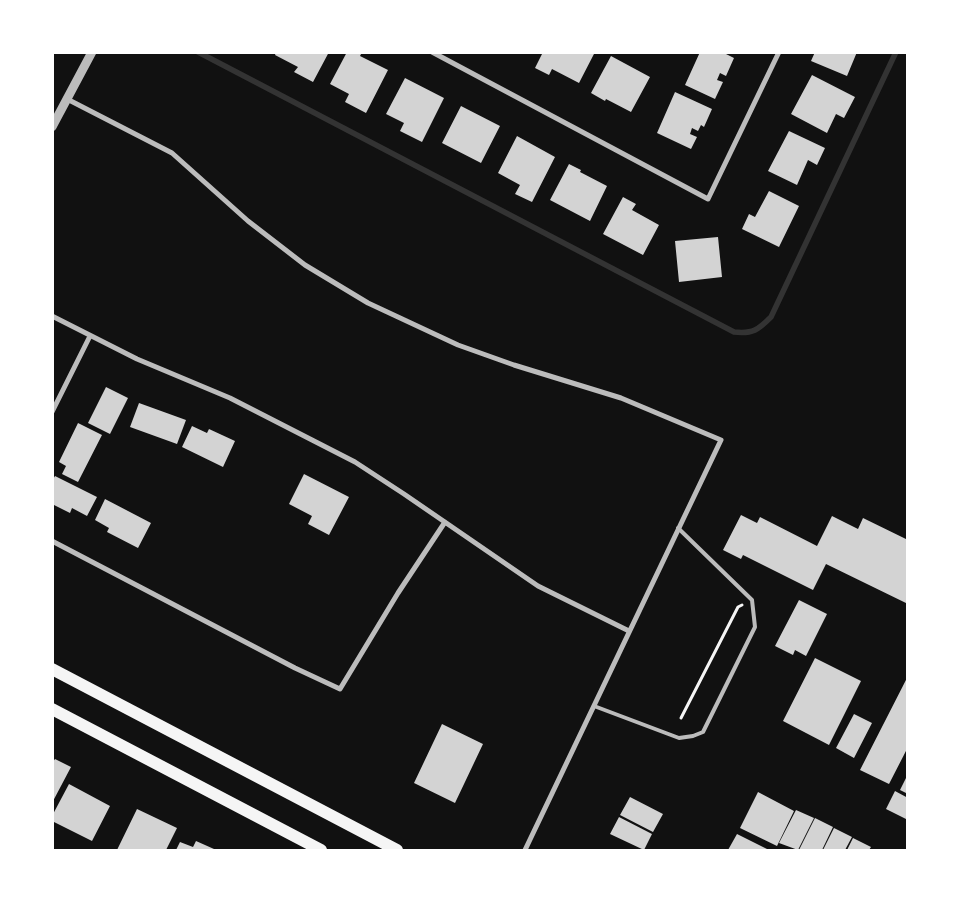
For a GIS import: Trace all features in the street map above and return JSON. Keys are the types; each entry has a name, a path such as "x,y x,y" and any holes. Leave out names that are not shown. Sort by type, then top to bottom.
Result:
{"main road":[{"path":"52,670 397,850"},
{"path":"52,709 321,850"}],"street":[{"path":"53,124 92,52"},
{"path":"437,54 708,199 779,52"},
{"path":"67,99 172,153 248,221 298,260 368,303 458,345 514,365 621,398 721,440 525,850"},
{"path":"52,316 137,359 230,398 355,462 538,586 629,631"},
{"path":"52,412 90,336"},
{"path":"52,541 286,663 340,689 398,592 445,522"}],"lane":[{"path":"594,706 653,730 679,738 703,732 755,627 752,600 678,528"}],"path":[{"path":"681,718 738,607 752,600"}],"building":[{"path":"276,52 329,52 313,82 294,72 298,67 275,55"},
{"path":"347,52 358,52 361,54 360,56 388,70 366,113 345,102 349,94 330,84"},
{"path":"543,52 595,52 579,83 552,69 549,75 535,68"},
{"path":"700,52 722,52 734,58 726,76 720,73 717,80 723,82 715,99 685,85"},
{"path":"815,52 857,52 847,76 811,61"},
{"path":"611,56 650,77 631,112 591,93"},
{"path":"812,75 855,97 844,118 836,114 827,133 791,114"},
{"path":"405,78 444,98 422,142 400,131 404,123 386,114"},
{"path":"675,92 712,109 704,127 701,125 698,131 692,128 690,134 697,137 691,149 657,133"},
{"path":"461,106 500,126 481,163 442,143"},
{"path":"789,131 825,148 817,165 808,160 797,185 768,171"},
{"path":"517,136 555,157 532,202 515,194 520,185 498,173"},
{"path":"569,164 607,186 590,221 550,200"},
{"path":"769,191 799,206 779,247 742,229 749,214 755,217"},
{"path":"623,197 636,204 632,210 659,225 643,255 603,234"},
{"path":"718,237 722,277 679,282 675,241"},
{"path":"106,387 128,398 110,434 88,423"},
{"path":"139,403 186,420 177,444 130,427"},
{"path":"78,423 102,435 78,482 62,474 66,466 59,462"},
{"path":"192,426 207,433 209,429 235,441 223,467 182,447"},
{"path":"304,474 349,497 329,535 308,524 312,516 289,504"},
{"path":"55,476 97,497 87,516 72,508 70,513 52,504 52,481"},
{"path":"105,499 151,523 138,548 107,532 109,528 95,520"},
{"path":"741,515 757,523 760,517 817,546 832,516 858,529 863,518 908,540 908,604 826,564 813,590 743,555 741,559 723,550"},
{"path":"799,600 827,614 806,656 795,650 793,655 775,646"},
{"path":"815,658 861,681 829,745 783,721"},
{"path":"908,676 908,747 889,784 860,770"},
{"path":"854,714 872,723 854,758 836,748"},
{"path":"442,724 483,744 455,803 414,783"},
{"path":"55,759 71,767 52,803 52,763"},
{"path":"908,774 908,794 900,790"},
{"path":"69,784 110,806 92,841 52,821 52,816"},
{"path":"895,791 908,798 908,820 886,809"},
{"path":"758,792 794,811 777,846 740,828"},
{"path":"630,797 663,814 653,832 620,815"},
{"path":"137,809 177,828 166,850 117,850"},
{"path":"796,810 814,818 798,850 779,843"},
{"path":"619,817 652,834 644,850 610,834"},
{"path":"815,818 833,827 822,850 799,850"},
{"path":"834,828 852,837 845,850 823,850"},
{"path":"737,834 769,850 728,850"},
{"path":"853,838 871,847 869,850 847,850"},
{"path":"196,841 214,849 176,850 180,842 193,847"}],"waterway":[{"path":"198,52 734,332 751,332 771,317 896,52"}]}
